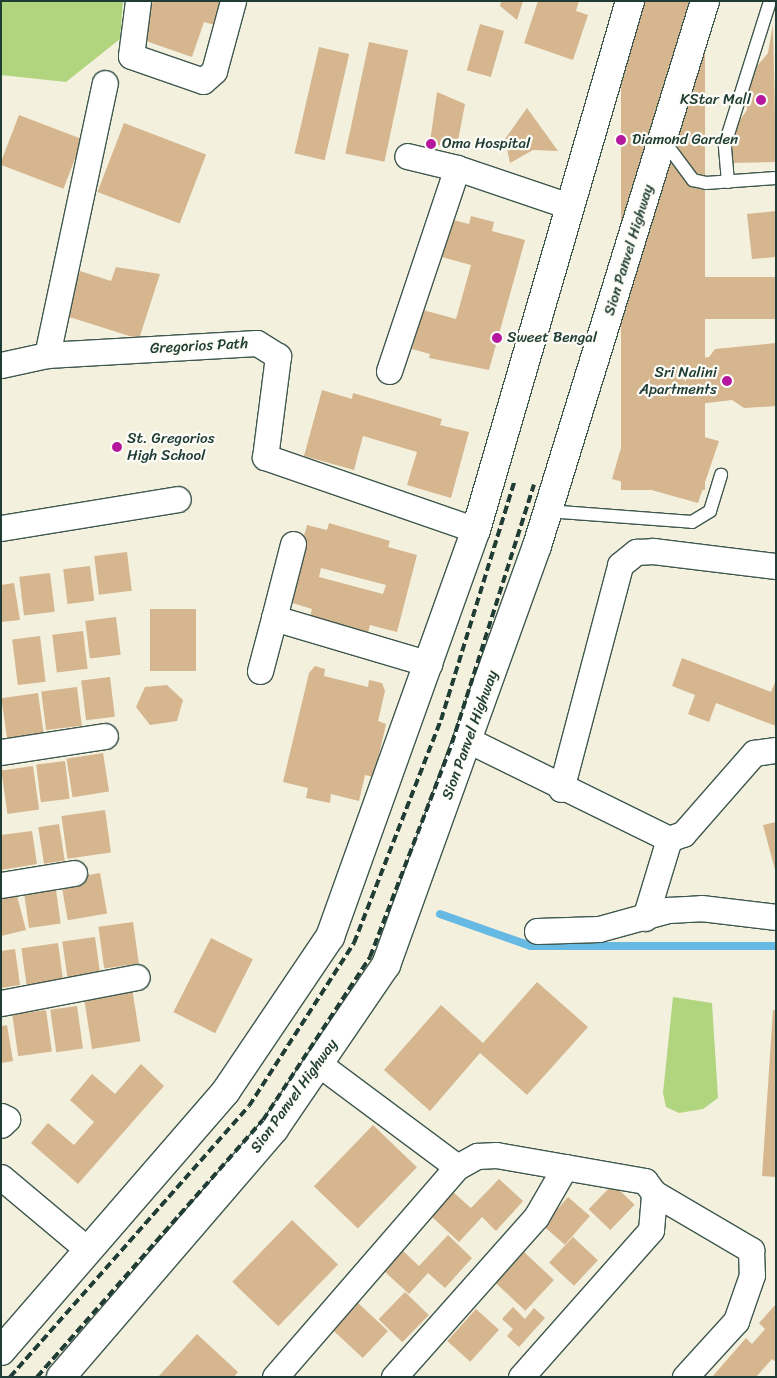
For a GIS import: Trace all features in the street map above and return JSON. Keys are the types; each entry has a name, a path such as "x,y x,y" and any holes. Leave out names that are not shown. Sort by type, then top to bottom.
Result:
{"highway":[{"path":"1,1352 226,1091 330,937 476,530 630,1"},
{"name":"Sion Panvel Highway","path":"61,1377 274,1130 386,965 468,740 547,510 664,141 705,1"}],"street":[{"path":"138,1 132,56 202,81 214,71 233,1"},
{"path":"47,354 105,83"},
{"path":"407,156 457,168 569,206"},
{"path":"389,371 457,168"},
{"name":"Gregorios Path","path":"1,364 47,354 257,343 278,356 264,457 476,530"},
{"path":"1,528 178,499"},
{"path":"260,671 293,544"},
{"path":"560,789 620,565 636,552 653,551 776,566"},
{"path":"274,618 429,664"},
{"path":"1,752 105,736"},
{"path":"468,740 560,789 669,839 683,834 754,753 776,750"},
{"path":"645,918 669,839"},
{"path":"1,885 74,872"},
{"path":"537,931 599,929 701,908 776,918"},
{"path":"1,1003 137,977"},
{"path":"319,1064 457,1167"},
{"path":"1,1116 7,1119 1,1125"},
{"path":"275,1377 457,1167 477,1156 496,1155 645,1181 654,1193 751,1250 752,1275 736,1321 685,1377"},
{"path":"394,1377 536,1217 565,1168"},
{"path":"1,1177 88,1250"},
{"path":"521,1377 651,1230 654,1193"}],"lane":[{"path":"728,182 725,144 770,1"},
{"path":"664,141 693,180 728,182 776,178"},
{"path":"547,510 692,522 710,511 721,475"}],"green space":[{"path":"1,1 123,1 120,39 66,82 1,75"},
{"path":"673,997 712,1003 718,1098 703,1109 679,1113 666,1107 663,1093"}],"building":[{"path":"153,1 223,1 215,25 204,22 192,57 140,39"},
{"path":"501,1 523,1 517,20 500,6"},
{"path":"538,1 579,1 576,11 588,15 573,60 524,43"},
{"path":"621,1 705,1 705,490 621,490"},
{"path":"480,24 504,31 491,77 467,70"},
{"name":"KStar Mall","path":"773,24 776,162 731,163 730,134 747,110 746,90 753,71 768,53"},
{"path":"369,42 408,50 384,162 345,154"},
{"path":"319,47 349,54 325,160 294,153"},
{"path":"437,92 465,104 456,151 430,142"},
{"path":"527,108 558,151 533,150 510,163 505,139"},
{"path":"19,115 82,139 63,189 1,165"},
{"path":"124,123 206,155 180,224 97,192"},
{"path":"776,211 776,257 752,259 747,214"},
{"path":"471,216 494,222 492,231 525,240 489,370 429,358 430,354 412,349 423,310 456,319 471,265 438,256 449,219 469,224"},
{"path":"116,267 160,274 139,339 66,316 80,271 111,281"},
{"path":"692,277 776,277 776,319 692,319"},
{"name":"Sri Nalini Apartments","path":"776,343 776,406 744,408 732,400 682,406 677,361 709,357 715,349"},
{"path":"322,390 352,399 353,393 442,419 440,425 469,432 451,498 407,485 417,452 363,436 354,470 304,456"},
{"path":"625,434 688,452 693,434 719,441 698,503 612,479"},
{"path":"329,523 390,541 388,547 417,555 397,632 370,625 368,633 310,617 312,609 286,601 307,525 327,530","holes":["321,568 386,585 383,594 319,577"]},
{"path":"127,552 132,591 99,595 94,556"},
{"path":"90,566 94,601 67,604 63,569"},
{"path":"50,573 55,612 24,615 19,577"},
{"path":"14,583 20,620 1,622 1,585"},
{"path":"150,609 196,609 196,671 150,671"},
{"path":"116,617 121,655 90,658 85,621"},
{"path":"83,631 88,669 57,672 52,635"},
{"path":"40,636 46,682 18,685 12,639"},
{"path":"682,658 771,692 776,680 776,726 716,703 709,722 688,714 695,695 672,686"},
{"path":"315,666 325,669 324,676 368,687 369,680 382,683 385,691 378,721 386,724 374,777 365,775 359,801 331,794 330,803 306,798 308,788 283,782 309,673"},
{"path":"110,677 115,717 86,720 81,681"},
{"path":"167,685 183,700 177,721 150,725 136,707 145,687"},
{"path":"77,687 82,726 46,730 41,691"},
{"path":"38,693 44,734 7,739 1,698"},
{"path":"103,753 109,792 73,797 66,759"},
{"path":"65,761 70,799 41,802 36,765"},
{"path":"33,766 39,810 7,814 1,770"},
{"path":"105,810 111,853 67,859 61,816"},
{"path":"776,822 776,870 775,870 763,825"},
{"path":"59,824 65,861 44,864 38,827"},
{"path":"32,831 37,864 1,870 1,835"},
{"path":"100,873 107,913 68,920 61,880"},
{"path":"55,883 61,924 29,928 23,887"},
{"path":"16,892 26,930 1,936 1,896"},
{"path":"133,922 139,964 104,968 98,927"},
{"path":"95,937 100,973 67,977 62,942"},
{"path":"211,938 253,959 215,1033 173,1012"},
{"path":"58,943 63,980 27,985 21,948"},
{"path":"15,949 20,985 1,988 1,951"},
{"path":"537,982 588,1027 527,1095 480,1053 430,1111 384,1070 441,1005 483,1043"},
{"path":"132,988 140,1041 92,1049 84,996"},
{"path":"77,1006 83,1049 56,1052 50,1010"},
{"path":"46,1010 52,1052 18,1056 12,1015"},
{"path":"773,1010 776,1010 776,1177 762,1176"},
{"path":"7,1025 13,1061 1,1063 1,1026"},
{"path":"141,1064 164,1086 78,1184 31,1143 48,1123 74,1145 94,1122 70,1100 92,1074 115,1094"},
{"path":"373,1125 417,1167 358,1229 314,1186"},
{"path":"499,1179 523,1201 496,1231 482,1217 459,1242 431,1216 453,1192 471,1208"},
{"path":"613,1184 635,1205 610,1230 589,1209"},
{"path":"568,1197 590,1216 565,1245 543,1226"},
{"path":"292,1220 338,1264 278,1326 232,1282"},
{"path":"448,1235 472,1258 445,1288 428,1273 409,1294 383,1270 401,1249 419,1266"},
{"path":"573,1237 598,1260 574,1286 549,1263"},
{"path":"524,1252 554,1280 525,1311 495,1283"},
{"path":"405,1292 429,1315 402,1342 379,1319"},
{"path":"358,1303 388,1331 363,1358 333,1330"},
{"path":"776,1304 776,1362 772,1359 756,1377 712,1377 746,1338 752,1344 765,1329 759,1323"},
{"path":"513,1307 525,1319 534,1308 545,1318 519,1347 507,1336 513,1329 502,1319"},
{"path":"476,1309 499,1330 470,1362 447,1341"},
{"path":"197,1334 238,1372 234,1377 158,1377"}],"waterway":[{"path":"440,914 531,946 776,946"}],"railway":[{"path":"10,1377 249,1106 354,943 441,720 515,480"},
{"path":"37,1377 263,1120 370,957 452,743 534,485"}],"place":[{"name":"KStar Mall","path":"761,100"},
{"name":"Diamond Garden","path":"621,140"},
{"name":"Oma Hospital","path":"431,144"},
{"name":"Sweet Bengal","path":"497,338"},
{"name":"Sri Nalini Apartments","path":"727,381"},
{"name":"St. Gregorios High School","path":"117,447"}]}
